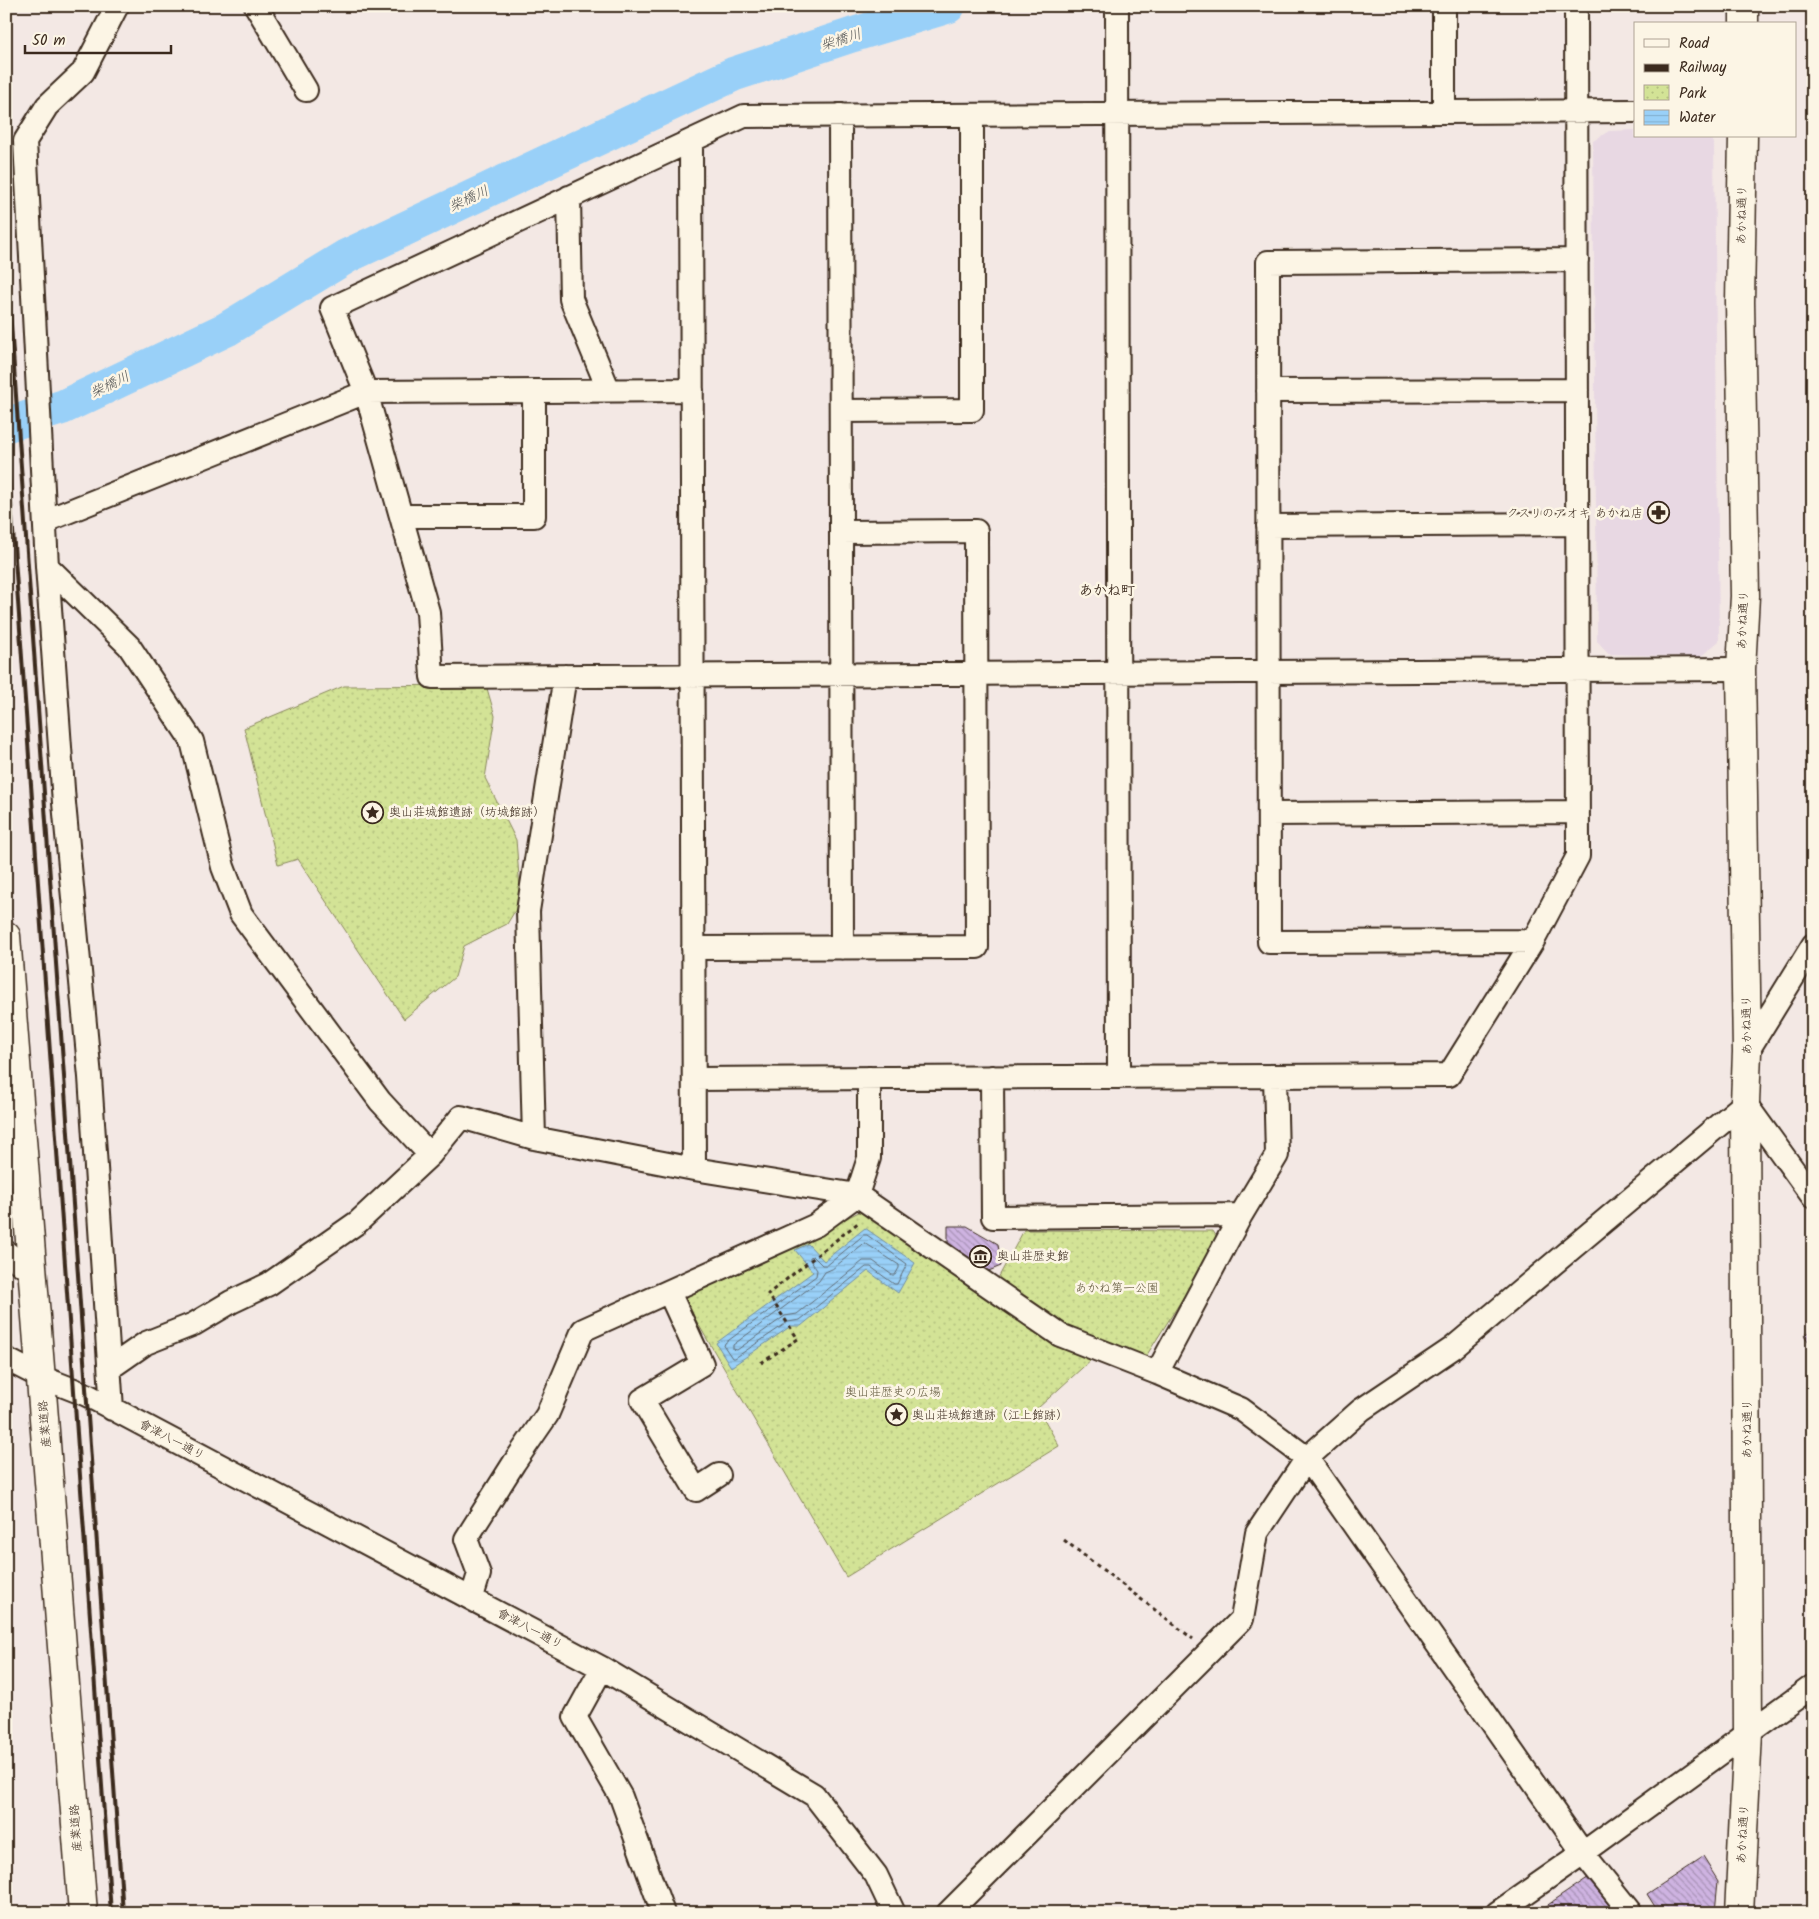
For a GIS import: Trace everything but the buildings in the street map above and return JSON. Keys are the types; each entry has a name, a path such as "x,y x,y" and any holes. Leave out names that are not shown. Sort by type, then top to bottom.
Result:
{"street":[{"path":"112,1409 90,1077 64,803 16,141 47,106 83,72 117,6"},
{"path":"256,6 306,90"},
{"path":"1117,6 1119,1077"},
{"path":"1444,6 1444,112"},
{"path":"694,1079 1449,1075 1533,940 1578,856 1576,6"},
{"path":"1744,6 1744,22"},
{"path":"1634,111 744,116 332,308 366,392 402,516 428,612 432,677 1741,669"},
{"path":"840,115 842,948"},
{"path":"841,411 972,410 972,115"},
{"name":"あかね通り","path":"1739,1913 1748,1733 1747,1052 1741,669 1745,596 1740,302 1743,138"},
{"path":"691,141 694,1169"},
{"path":"569,197 571,299 609,391"},
{"path":"1533,940 1269,942 1268,262 1577,260"},
{"path":"45,521 366,392 692,390"},
{"path":"1268,391 1577,390"},
{"path":"402,516 534,516 534,391"},
{"path":"1268,526 1577,524"},
{"path":"694,948 977,947 976,531 841,532"},
{"path":"47,566 129,646 192,741 223,867 241,914 380,1101 430,1155"},
{"path":"534,1138 528,910 565,676"},
{"path":"1269,814 1578,812"},
{"name":"産業道路","path":"6,936 82,1913"},
{"path":"1747,1052 1813,945"},
{"path":"1157,1373 1241,1215 1277,1155 1275,1076"},
{"path":"992,1077 993,1217 1241,1215"},
{"path":"472,1597 479,1574 466,1538 547,1415 583,1330 816,1225 857,1195 869,1158 869,1078"},
{"path":"948,1913 1242,1619 1258,1533 1307,1458 1361,1410 1453,1348 1746,1103 1813,1197"},
{"path":"110,1368 146,1343 194,1324 231,1302 268,1284 358,1222 430,1155 461,1117 534,1138 694,1169 857,1195 1060,1335 1157,1373 1241,1409 1307,1458 1583,1853 1630,1913"},
{"path":"6,1252 32,1273"},
{"path":"670,1292 702,1364 642,1400 696,1490 719,1475"},
{"name":"會津八一通り","path":"6,1359 41,1377 81,1392 472,1597 602,1668 814,1795 876,1875 894,1913"},
{"path":"602,1668 575,1717 621,1797 663,1913"},
{"path":"1497,1913 1813,1686"}],"path":[{"path":"761,1363 798,1339 768,1294 865,1217"},
{"path":"1064,1540 1209,1652"}],"shaded area":[{"path":"1634,130 1634,138 1711,138 1714,143 1719,641 1700,657 1609,654 1597,641 1593,141 1609,131"}],"green space":[{"path":"486,685 495,716 485,778 516,840 521,901 507,924 464,946 455,977 404,1019 298,859 278,865 244,728 344,686"},
{"name":"奥山荘歴史の広場","path":"863,1210 1093,1358 1038,1408 1059,1446 846,1577 683,1298"},
{"name":"あかね第一公園","path":"1024,1230 1213,1231 1219,1241 1143,1361 1056,1325 995,1284"}],"water":[{"path":"865,1228 915,1263 898,1293 868,1271 801,1326 791,1326 731,1367 716,1343 813,1272 795,1250 808,1244 824,1261"}],"waterway":[{"name":"柴橋川","path":"6,425 63,407 227,329 347,256 734,74 948,6"}],"railway":[{"path":"6,254 123,1913"},
{"path":"6,432 111,1913"}],"place":[{"name":"クスリのアオキ あかね店","path":"1659,513"},
{"name":"奥山荘城館遺跡（坊城館跡）","path":"373,812"},
{"name":"奥山荘歴史館","path":"981,1256"},
{"name":"奥山荘城館遺跡（江上館跡）","path":"896,1415"}],"district":[{"name":"あかね町","path":"1107,591"}]}
